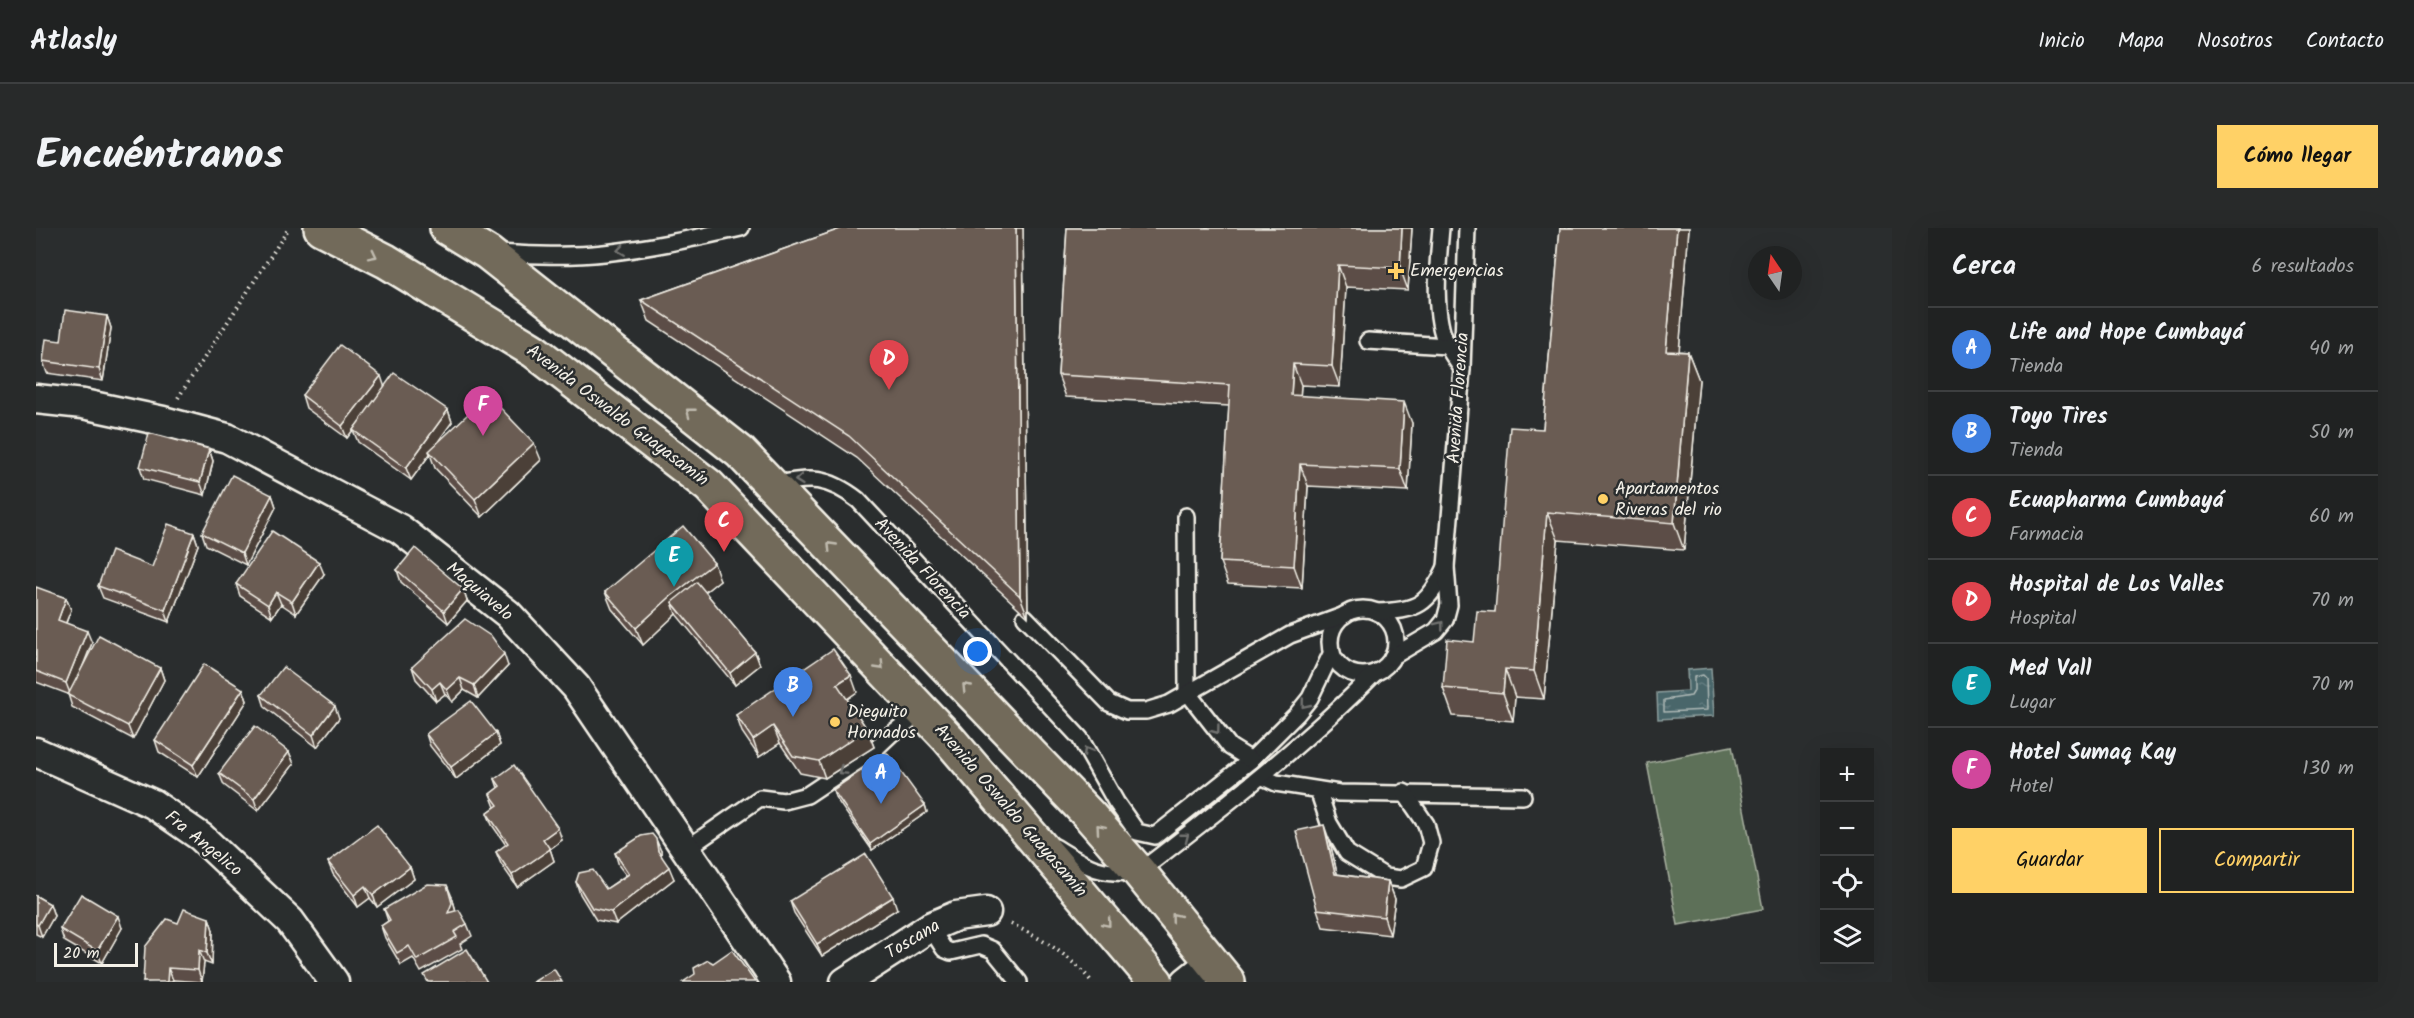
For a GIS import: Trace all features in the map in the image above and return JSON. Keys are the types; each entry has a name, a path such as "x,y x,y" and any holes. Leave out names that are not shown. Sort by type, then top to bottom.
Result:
{"main road":[{"name":"Avenida Oswaldo Guayasamín","path":"321,228 386,261 534,351 709,486 848,647 922,711 1028,831 1156,982"},
{"path":"447,228 489,253 732,445 1089,814 1220,972"}],"street":[{"name":"Maquiavelo","path":"36,399 83,404 163,421 227,438 400,529 508,614 576,687 776,982"},
{"name":"Fra Angelico","path":"36,752 153,804 201,837 290,921 334,982"},
{"name":"Toscana","path":"845,982 930,927 956,916 986,912"},
{"path":"1186,982 1220,972"}],"lane":[{"path":"489,253 544,255 602,253 677,242 741,228"},
{"path":"1441,228 1438,276 1440,321 1447,346 1462,369"},
{"name":"Avenida Florencia","path":"1139,872 1263,777 1386,666 1392,657 1436,631 1445,620 1449,605 1446,567 1462,369 1467,228"},
{"path":"1368,341 1447,346"},
{"name":"Avenida Florencia","path":"772,485 800,479 818,480 843,488 858,500 1080,738 1116,802 1137,832 1155,836 1251,760 1310,698 1332,652 1330,642 1337,622 1346,615 1366,610 1400,612 1415,607 1435,590 1446,567"},
{"path":"1186,516 1187,693 1230,747 1251,760"},
{"path":"1376,612 1392,626 1396,636 1396,647 1392,657"},
{"path":"1025,617 1109,703 1127,711 1146,711 1169,704 1290,635 1346,615"},
{"path":"1332,652 1337,662 1345,669 1366,675 1377,672"},
{"path":"686,849 760,798 784,801 807,795 873,751 922,711"},
{"path":"1263,777 1276,783 1339,793 1523,795"},
{"path":"1318,790 1329,823 1347,853 1386,877 1401,879 1424,868 1431,843 1426,824 1404,792"},
{"path":"1028,831 1089,868 1114,874 1139,872"},
{"path":"930,927 944,949 951,952 981,945 993,950 1019,982"}],"path":[{"path":"163,421 289,228"},
{"path":"986,912 1037,936 1069,958 1092,982"}],"green space":[{"path":"1732,746 1763,909 1678,925 1647,763"}],"water":[{"path":"1711,668 1714,716 1658,719 1657,693 1688,691 1687,670"}],"building":[{"path":"843,228 1016,228 1020,596 849,436 641,300"},
{"path":"1067,228 1402,228 1400,268 1338,265 1332,366 1293,364 1291,395 1404,402 1400,469 1300,464 1294,566 1220,562 1230,385 1058,375"},
{"name":"Apartamentos Riveras del rio","path":"1560,228 1677,228 1666,351 1688,352 1674,523 1547,512 1534,671 1505,669 1503,693 1443,688 1447,639 1474,642 1477,611 1495,612 1510,427 1543,429"},
{"path":"65,310 107,316 99,369 43,361 46,339 61,341"},
{"path":"340,345 381,376 342,426 302,395"},
{"path":"394,373 448,410 406,468 353,430"},
{"path":"488,395 534,443 475,499 429,451"},
{"path":"149,433 209,449 200,482 140,467"},
{"path":"232,475 272,495 242,553 202,533"},
{"path":"168,524 194,533 165,610 98,586 111,551 152,567"},
{"path":"683,526 714,563 670,597 636,628 605,592"},
{"path":"272,531 319,562 292,602 276,592 268,605 236,584"},
{"path":"415,548 463,589 444,611 397,570"},
{"path":"697,582 755,652 730,673 672,602"},
{"path":"36,587 66,598 58,620 87,631 66,683 36,671"},
{"path":"465,619 492,637 504,654 474,685 460,678 447,690 440,682 432,689 412,667"},
{"path":"99,635 160,668 128,726 68,695"},
{"path":"833,649 851,675 837,684 867,729 819,761 793,756 773,726 753,740 736,715"},
{"path":"204,664 243,689 193,765 155,740"},
{"path":"283,667 335,706 313,735 261,695"},
{"path":"471,701 496,733 451,767 426,734"},
{"path":"255,726 289,752 254,799 219,773"},
{"path":"887,753 925,805 870,844 833,790"},
{"path":"514,765 558,828 543,839 550,849 512,875 496,852 508,843 487,813 498,805 490,794 500,786 495,779"},
{"path":"377,825 410,867 373,895 365,886 354,895 328,862"},
{"path":"1324,825 1335,874 1388,881 1384,917 1317,909 1296,831"},
{"path":"652,834 656,839 658,851 669,867 611,912 592,908 576,882 579,873 593,870 606,889 629,874 615,853 641,836"},
{"path":"866,854 893,897 817,944 790,901"},
{"path":"427,884 447,885 452,903 448,913 459,910 467,924 454,932 457,937 417,960 409,946 397,953 381,926 390,920 384,909"},
{"path":"81,894 118,916 97,951 60,929"},
{"path":"36,896 50,904 38,925 36,924"},
{"path":"184,909 209,918 207,953 199,950 198,970 168,968 167,982 143,982 145,947 167,919 178,923"},
{"path":"467,949 487,982 428,982 424,975"},
{"path":"732,950 755,982 683,982 695,974 694,968 708,960 713,963"},
{"path":"554,969 562,982 533,982"}],"place":[{"name":"Emergencias","path":"1396,271"},
{"name":"Hospital de Los Valles","path":"889,390"},
{"name":"Hotel Sumaq Kay","path":"483,436"},
{"name":"Apartamentos Riveras del rio","path":"1603,499"},
{"name":"Ecuapharma Cumbayá","path":"724,552"},
{"name":"Med Vall","path":"674,587"},
{"name":"Toyo Tires","path":"793,717"},
{"name":"Dieguito Hornados","path":"835,722"},
{"name":"Life and Hope Cumbayá","path":"881,804"}]}
